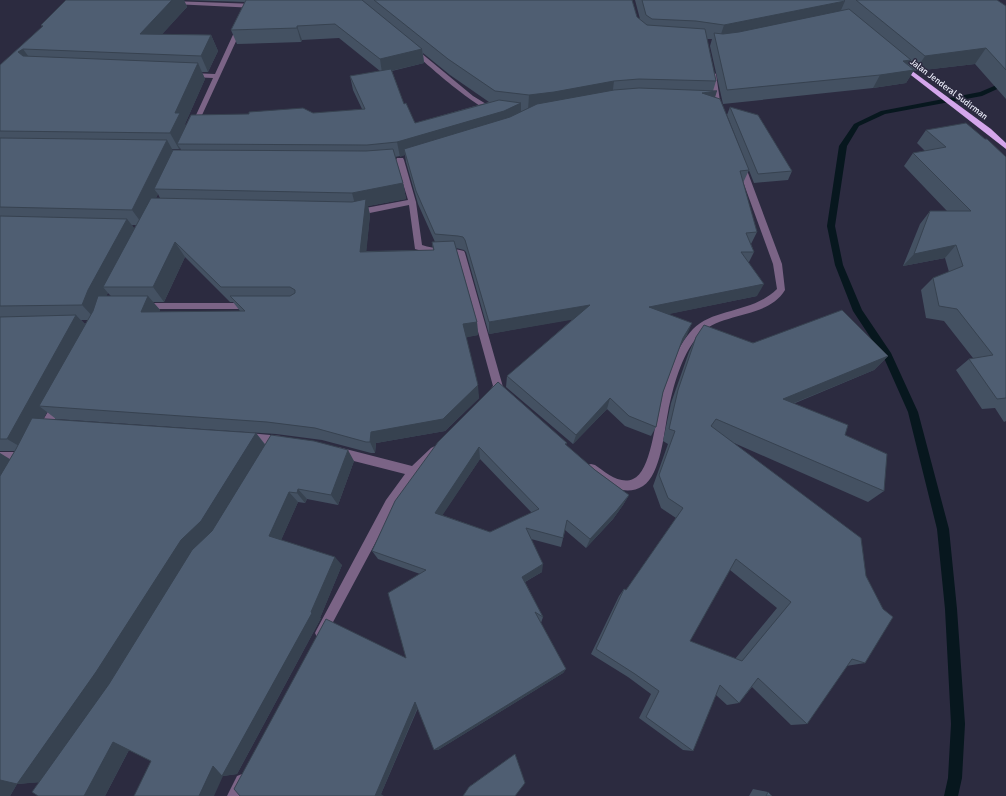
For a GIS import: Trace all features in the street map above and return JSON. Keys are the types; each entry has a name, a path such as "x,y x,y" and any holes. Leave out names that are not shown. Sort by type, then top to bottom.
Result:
{"highway":[{"name":"Jalan Jenderal Sudirman","path":"897,62 920,81 988,131 1006,147"}],"street":[{"path":"170,2 226,2 246,13"},
{"path":"191,132 246,13 264,6"},
{"path":"406,44 472,97 492,110 501,112"},
{"path":"710,65 713,101 722,115"},
{"path":"186,74 218,76"},
{"path":"585,464 609,480 624,486 639,482 650,470 665,403 684,350 696,331 715,321 759,306 772,299 782,290 782,280 761,215 737,156"},
{"path":"400,160 412,202 418,247 425,251 455,251 460,253 501,390 483,403"},
{"path":"348,213 356,213 412,202"},
{"path":"130,306 257,306"},
{"path":"39,437 63,394"},
{"path":"46,424 62,425"},
{"path":"237,437 292,442"},
{"path":"268,454 276,440"},
{"path":"316,643 390,504 414,471 441,445"},
{"path":"329,449 414,471"},
{"path":"0,457 30,457"},
{"path":"234,796 249,768"}],"building":[{"path":"66,0 172,0 140,34 211,35 201,56 23,49 18,52 23,56 198,63 175,113 180,113 170,133 0,131 0,65 43,26 41,25"},
{"path":"246,0 362,0 422,49 380,59 335,24 297,26 297,28 231,30"},
{"path":"374,0 632,0 637,17 647,25 705,29 716,81 639,79 614,81 529,95 495,91 448,59"},
{"path":"642,0 845,1 724,25 696,21 652,19 646,15"},
{"path":"856,0 997,0 1006,6 1006,70 986,48 925,56"},
{"path":"849,9 911,60 903,61 914,70 880,75 727,90 714,33 723,34 739,32"},
{"path":"391,69 404,104 406,103 415,123 499,100 521,103 504,111 397,142 367,145 177,144 191,115 249,114 249,112 303,108 313,113 365,109 350,76"},
{"path":"639,88 717,91 702,93 720,99 749,170 740,171 757,232 746,233 754,252 741,252 764,284 649,307 692,323 683,338 663,392 656,427 629,416 610,398 576,435 507,376 590,305 489,322 465,240 463,237 458,236 435,234 416,191 404,149 510,117 537,104 614,90"},
{"path":"730,107 758,115 792,171 758,174"},
{"path":"966,123 985,139 987,139 1006,157 1006,398 997,399 969,359 993,355 957,309 939,306 933,278 963,266 956,245 914,254 930,211 971,211 913,153 946,147 926,130"},
{"path":"0,138 167,140 132,210 0,207"},
{"path":"393,149 403,183 352,193 154,189 173,150 366,151"},
{"path":"151,198 352,202 366,199 360,252 434,250 432,242 454,241 477,322 463,324 478,385 443,419 371,432 370,442 315,428 267,422 39,406 93,311 98,296 148,296 141,312 245,311 230,296 290,296 295,293 295,290 290,287 221,287 175,242 153,287 103,287"},
{"path":"0,216 127,219 88,290 82,305 0,306"},
{"path":"842,310 888,356 783,399 848,425 845,435 887,454 884,491 716,419 711,426 861,538 866,576 883,609 893,617 865,663 852,659 807,724 758,678 739,703 720,685 693,751 646,717 659,691 596,649 624,589 626,590 683,508 668,498 659,475 675,431 669,429 678,390 696,337 704,325 753,343","holes":["736,559 791,602 742,661 690,641"]},
{"path":"76,315 7,439 0,439 0,317"},
{"path":"498,382 595,470 629,495 590,539 567,520 563,538 526,528 543,564 522,577 543,617 535,612 566,669 434,750 415,702 375,796 240,796 234,789 326,619 406,658 388,593 426,570 372,551 395,501 438,442","holes":["479,447 539,509 490,532 435,513"]},
{"path":"32,418 256,433 201,521 181,540 96,672 17,784 0,780 0,476"},
{"path":"271,435 314,441 348,450 331,495 298,489 297,493 289,492 269,536 335,557 311,612 312,613 222,776 213,766 199,796 134,796 151,761 113,742 84,796 38,796 32,792 109,684 192,550 212,531"},
{"path":"515,754 525,783 515,796 463,796 469,787"},
{"path":"768,792 772,796 766,796"}],"waterway":[{"path":"951,796 955,778 958,724 951,609 943,529 913,412 888,356 858,311 839,265 831,226 843,146 856,125 883,112 982,94 1006,83"}]}
